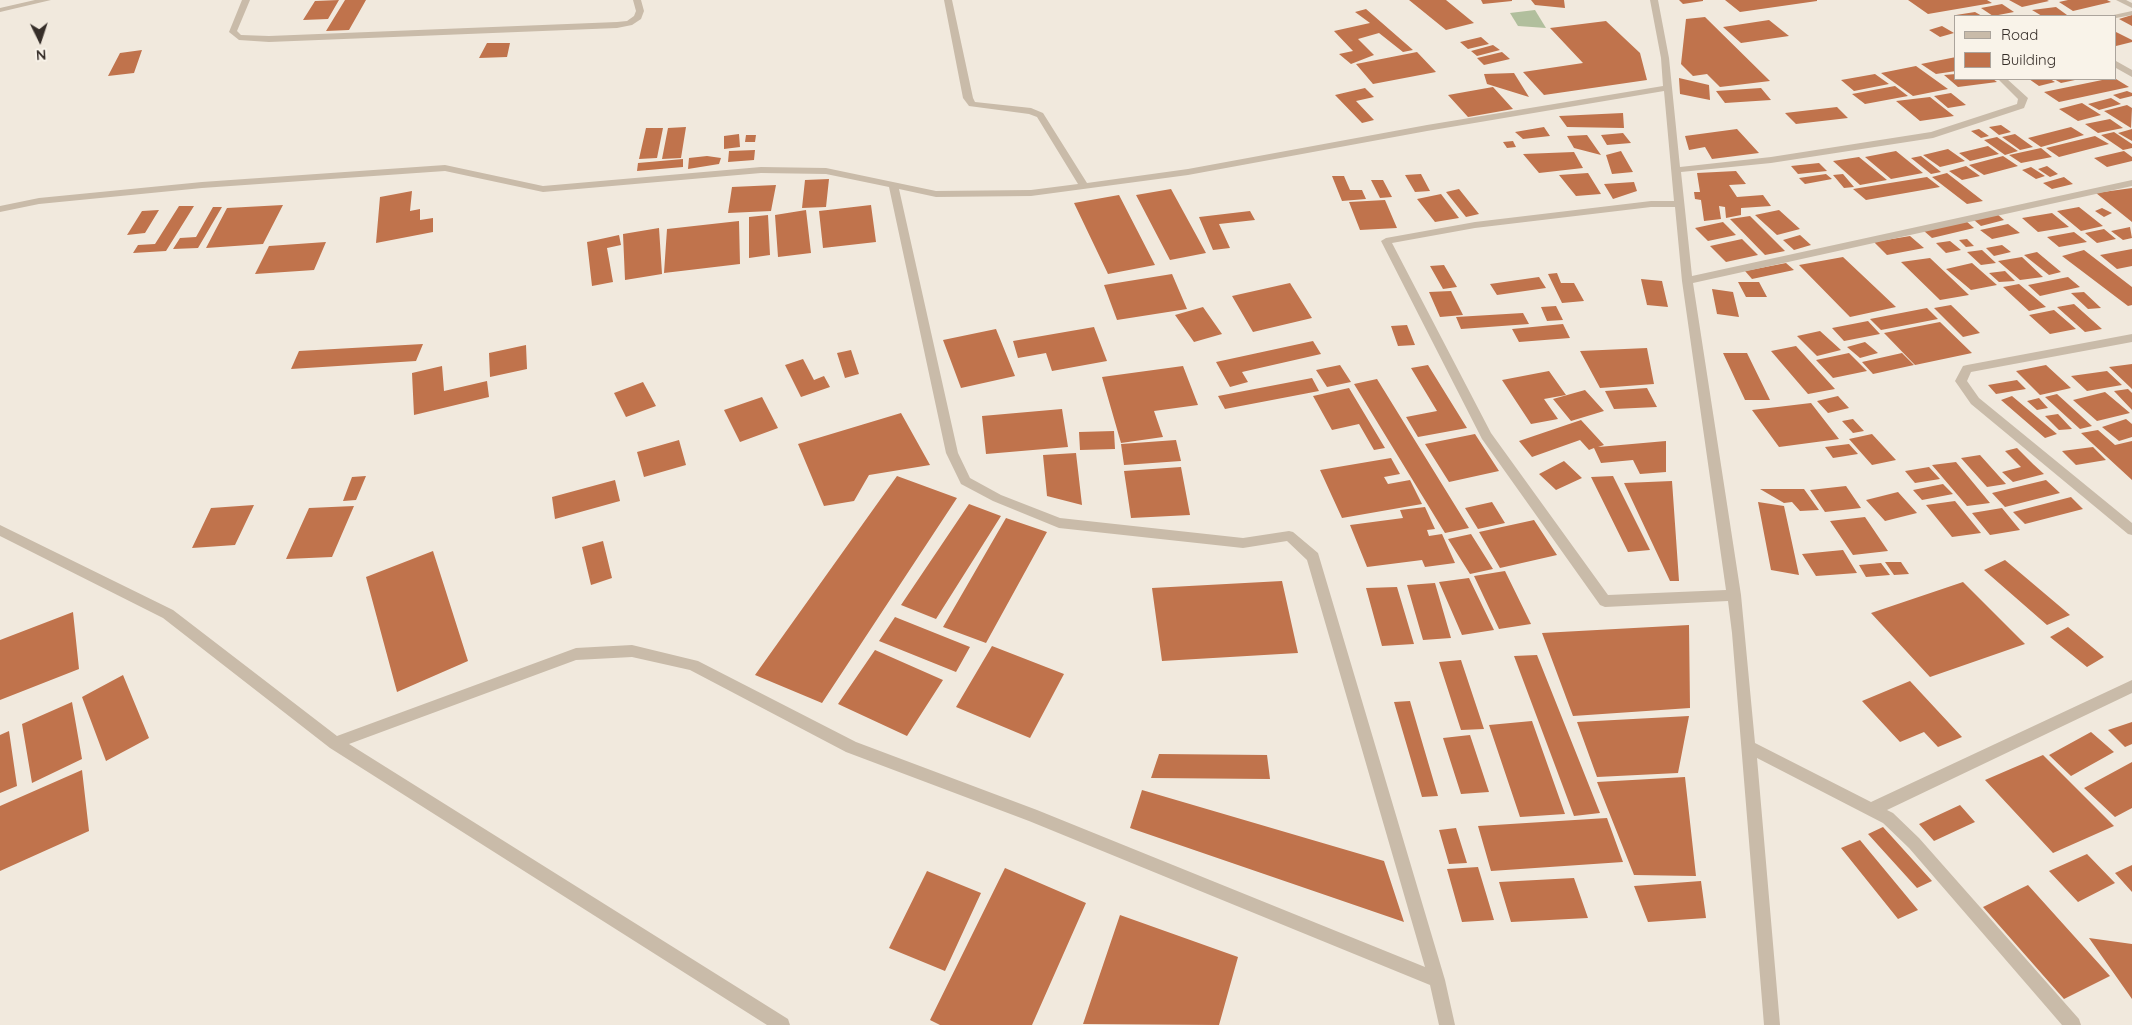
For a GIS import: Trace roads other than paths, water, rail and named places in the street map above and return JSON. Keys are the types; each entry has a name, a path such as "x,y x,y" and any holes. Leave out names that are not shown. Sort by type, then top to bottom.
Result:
{"street":[{"path":"0,10 47,0"},
{"path":"246,0 233,32 239,37 269,39 617,25 629,23 638,17 640,11 636,0"},
{"path":"948,0 968,98 972,104 1040,114 1084,186"},
{"path":"1654,0 1665,58 1687,281 1734,595 1772,1025"},
{"path":"2120,0 2132,6"},
{"path":"2117,16 2132,13"},
{"path":"2117,65 2132,74"},
{"path":"1675,170 1771,160 1933,135 2021,106 2023,98 2003,80"},
{"path":"0,209 39,201 202,184 445,168 543,188 761,170 826,171 936,194 1032,193 1188,172 1427,128 1668,88"},
{"path":"1687,281 2132,183"},
{"path":"894,184 952,453 964,481 997,498 1059,523 1243,543 1289,536 1313,557 1437,980 1447,1025"},
{"path":"1678,204 1651,204 1475,225 1386,241 1486,436 1606,601 1734,595"},
{"path":"2131,528 1975,401 1961,381 1967,369 2132,338"},
{"path":"0,530 168,614 335,743 782,1025"},
{"path":"335,743 576,654 632,651 693,665 851,747 1032,815 1437,980"},
{"path":"1872,809 2132,686"},
{"path":"1748,746 1888,818 1914,843 2073,1025"}]}
